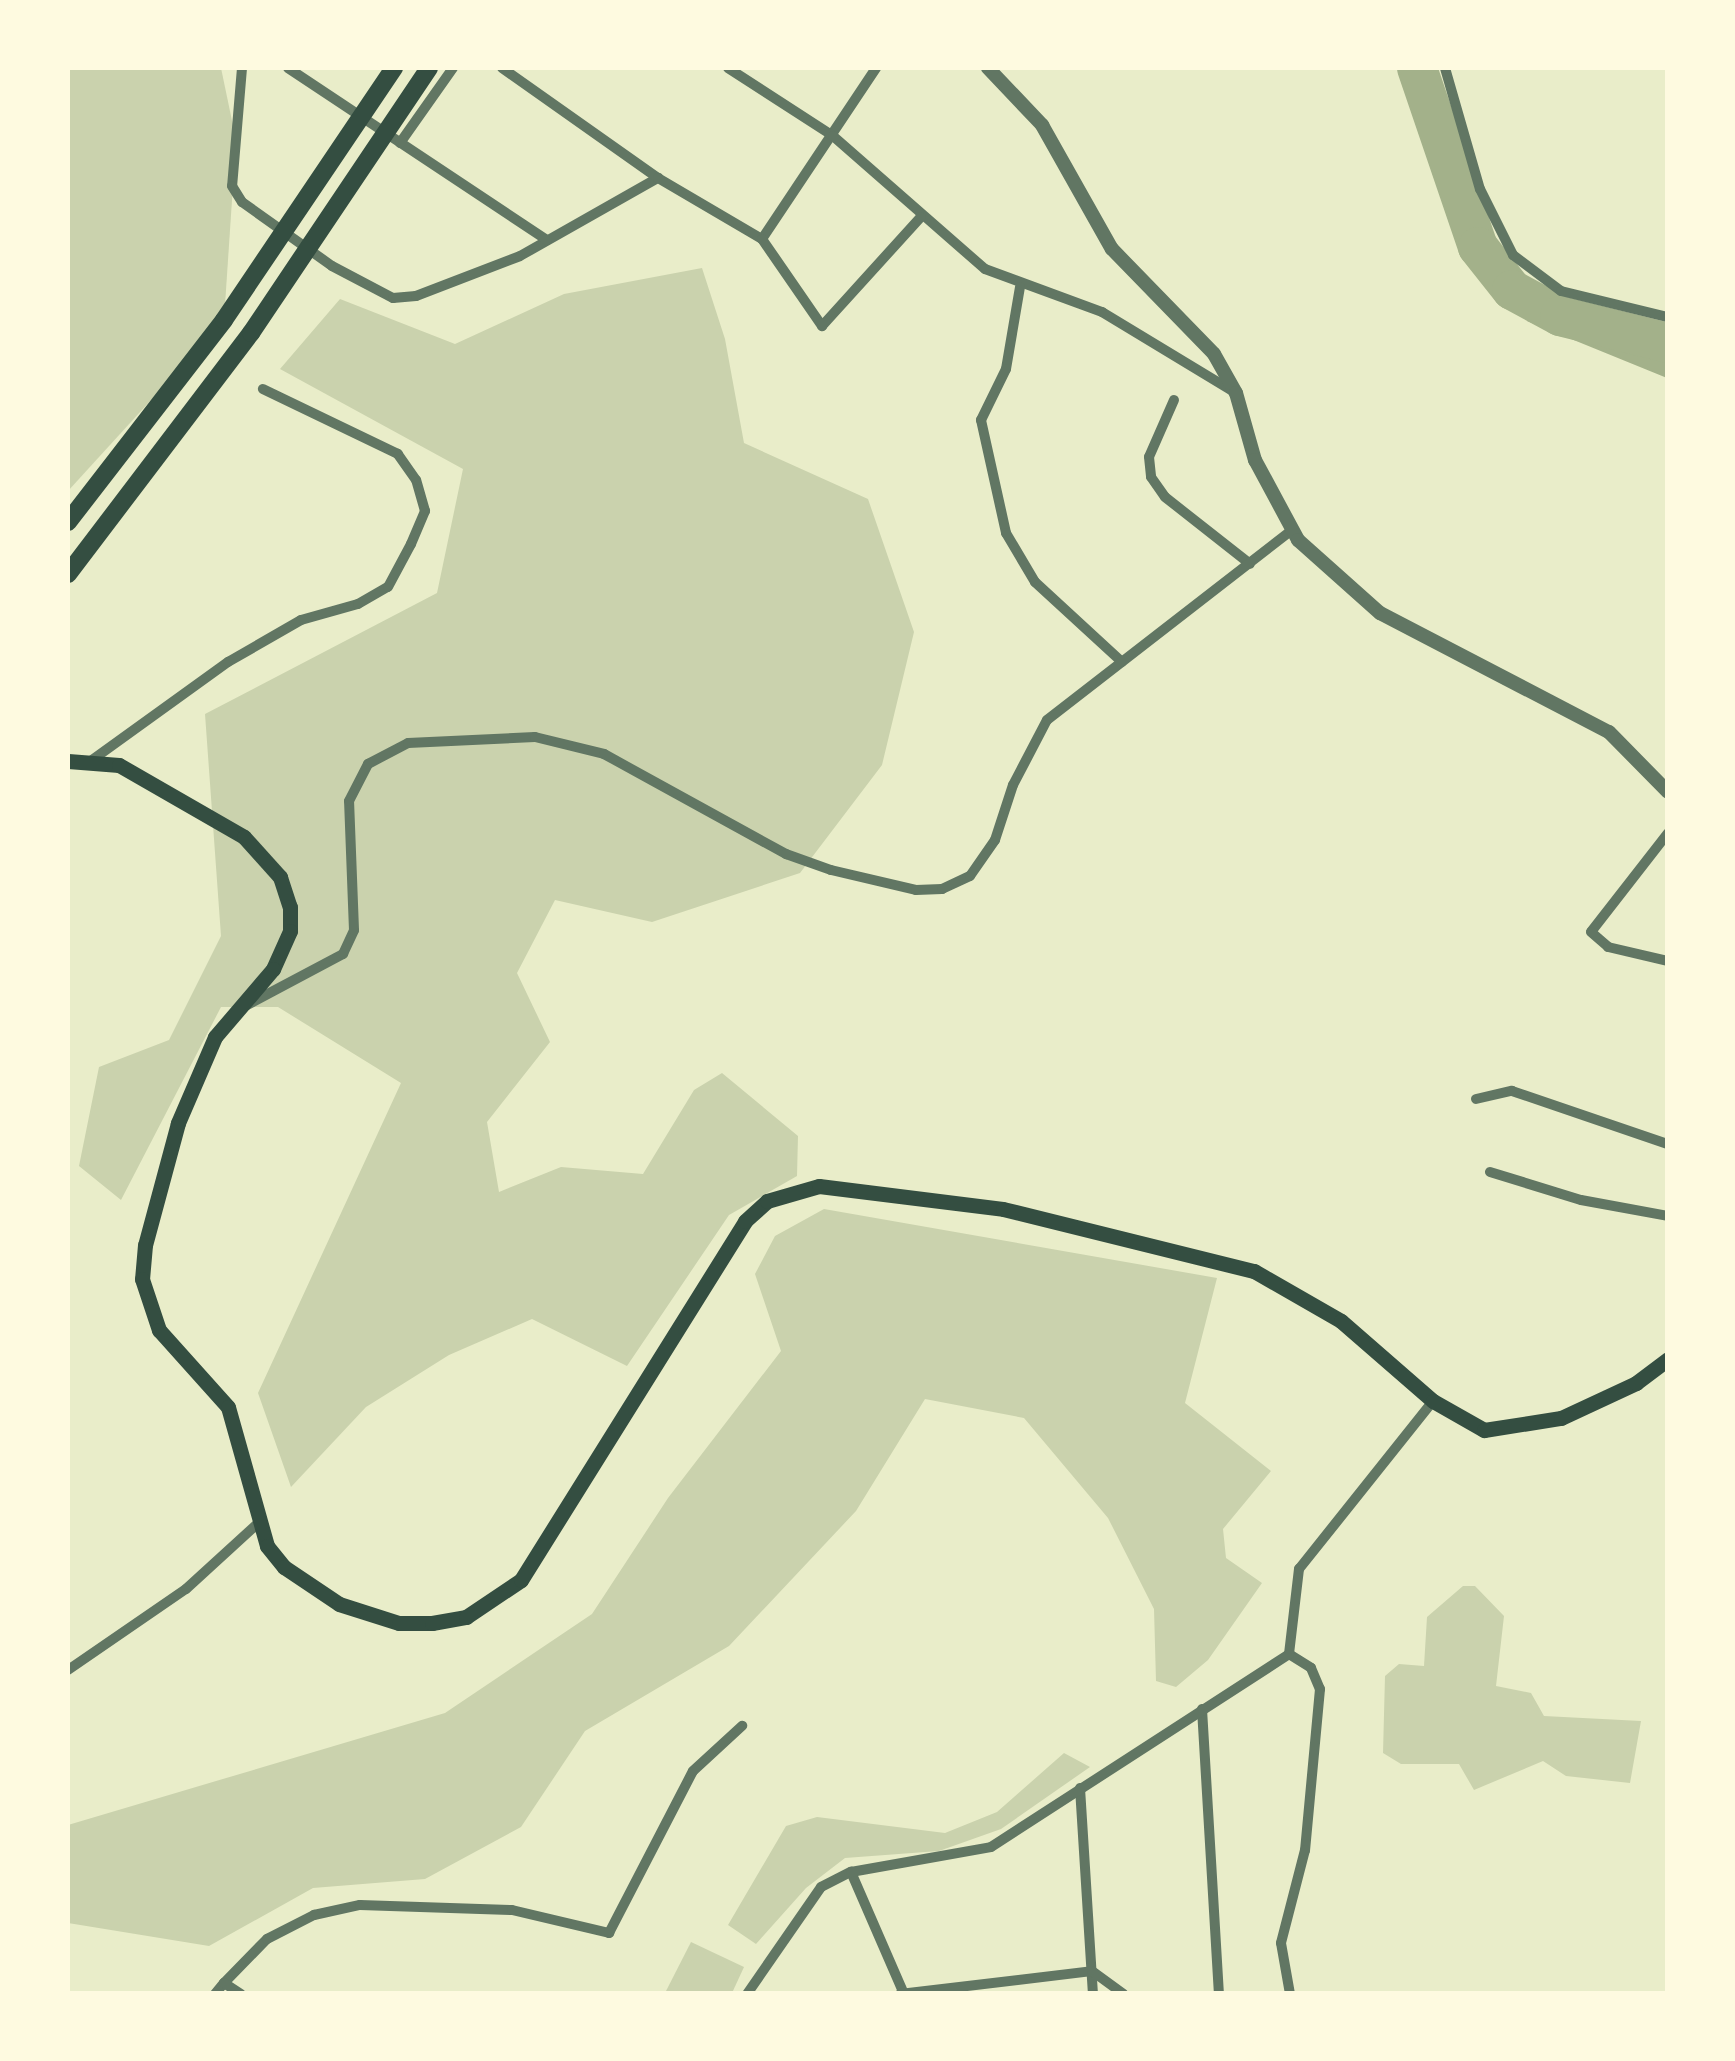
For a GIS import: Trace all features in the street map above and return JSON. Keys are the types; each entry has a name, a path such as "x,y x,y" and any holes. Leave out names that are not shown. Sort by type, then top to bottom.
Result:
{"highway":[{"path":"68,522 224,320 394,68"},
{"path":"68,577 251,333 429,68"},
{"path":"68,511 224,320"}],"main road":[{"path":"68,760 119,765 184,799 244,837 280,877 290,931 273,969 230,1015 178,1123 144,1245 142,1279 159,1330 228,1407 256,1525 284,1567 367,1615 432,1623 466,1617 495,1601 537,1558 745,1221 766,1201 818,1186 1003,1209 1254,1271 1341,1320 1434,1401 1484,1430 1526,1428 1561,1418 1666,1366"}],"street":[{"path":"242,68 232,186 242,202 332,266 393,298 416,296 547,240 658,178"},
{"path":"288,68 547,240"},
{"path":"400,142 452,68"},
{"path":"502,68 658,178 762,239 822,326 921,218"},
{"path":"728,68 833,136 958,250 1020,286 1102,312 1236,393"},
{"path":"762,239 876,68"},
{"path":"988,68 1042,124 1112,250 1161,307 1214,354 1236,393 1255,460 1291,531 1380,613 1609,732 1668,792"},
{"path":"1445,68 1480,189 1513,255 1561,290 1668,317"},
{"path":"1020,286 1006,370 981,420 1006,533 1035,582 1122,662"},
{"path":"92,760 228,662 301,620 358,604 388,587 411,544 424,511 416,480 398,454 263,389"},
{"path":"1174,400 1149,457 1151,477 1165,497 1250,564"},
{"path":"230,1015 343,954 354,930 348,801 368,764 408,743 535,737 604,754 786,854 888,886 942,888 970,876 995,840 1012,785 1047,720 1291,531"},
{"path":"1668,834 1592,932 1608,947 1668,961"},
{"path":"1476,1099 1512,1091 1668,1144"},
{"path":"1490,1172 1581,1200 1668,1216"},
{"path":"1289,1654 1299,1569 1434,1401"},
{"path":"68,1670 186,1589 256,1525"},
{"path":"746,1994 821,1887 851,1872 992,1846 1289,1654"},
{"path":"1289,1654 1311,1668 1320,1689 1305,1850 1281,1944 1290,1994"},
{"path":"1202,1710 1219,1994"},
{"path":"215,1994 268,1939 314,1915 360,1905 512,1910 609,1933 693,1771 742,1726"},
{"path":"1080,1788 1093,1994"},
{"path":"851,1872 902,1992 1092,1970 1124,1994"},
{"path":"224,1983 241,1994"}],"shaded area":[{"path":"68,68 221,68 236,140 224,320 68,491"},
{"path":"702,268 725,339 744,443 868,499 914,632 882,765 800,873 652,922 555,900 517,973 550,1042 487,1122 499,1192 561,1167 643,1174 694,1090 722,1073 798,1136 797,1176 729,1215 627,1366 532,1319 449,1355 366,1407 291,1487 258,1393 401,1083 278,1007 221,1007 121,1200 79,1166 99,1067 169,1040 221,936 205,714 437,593 463,469 280,369 340,299 455,344 564,294"},
{"path":"1533,288 1633,325 1667,329 1667,378 1527,321"},
{"path":"824,1209 1217,1278 1185,1403 1271,1471 1223,1529 1226,1558 1262,1583 1208,1660 1176,1687 1156,1681 1154,1609 1108,1518 1024,1418 925,1399 856,1511 729,1646 585,1731 521,1827 425,1879 313,1888 209,1946 68,1923 68,1825 445,1713 592,1614 668,1498 781,1351 755,1274 775,1236"},
{"path":"1463,1586 1475,1586 1504,1616 1496,1686 1531,1693 1544,1716 1641,1721 1630,1783 1566,1776 1543,1761 1474,1790 1459,1764 1401,1764 1383,1753 1385,1676 1399,1664 1424,1666 1427,1617"},
{"path":"1064,1753 1090,1767 1001,1829 939,1851 845,1858 806,1888 756,1944 728,1925 786,1826 817,1817 945,1833 997,1812"},
{"path":"691,1942 744,1967 732,1993 665,1993"}],"waterway":[{"path":"1417,68 1478,247 1512,290 1560,316 1668,343"}]}
